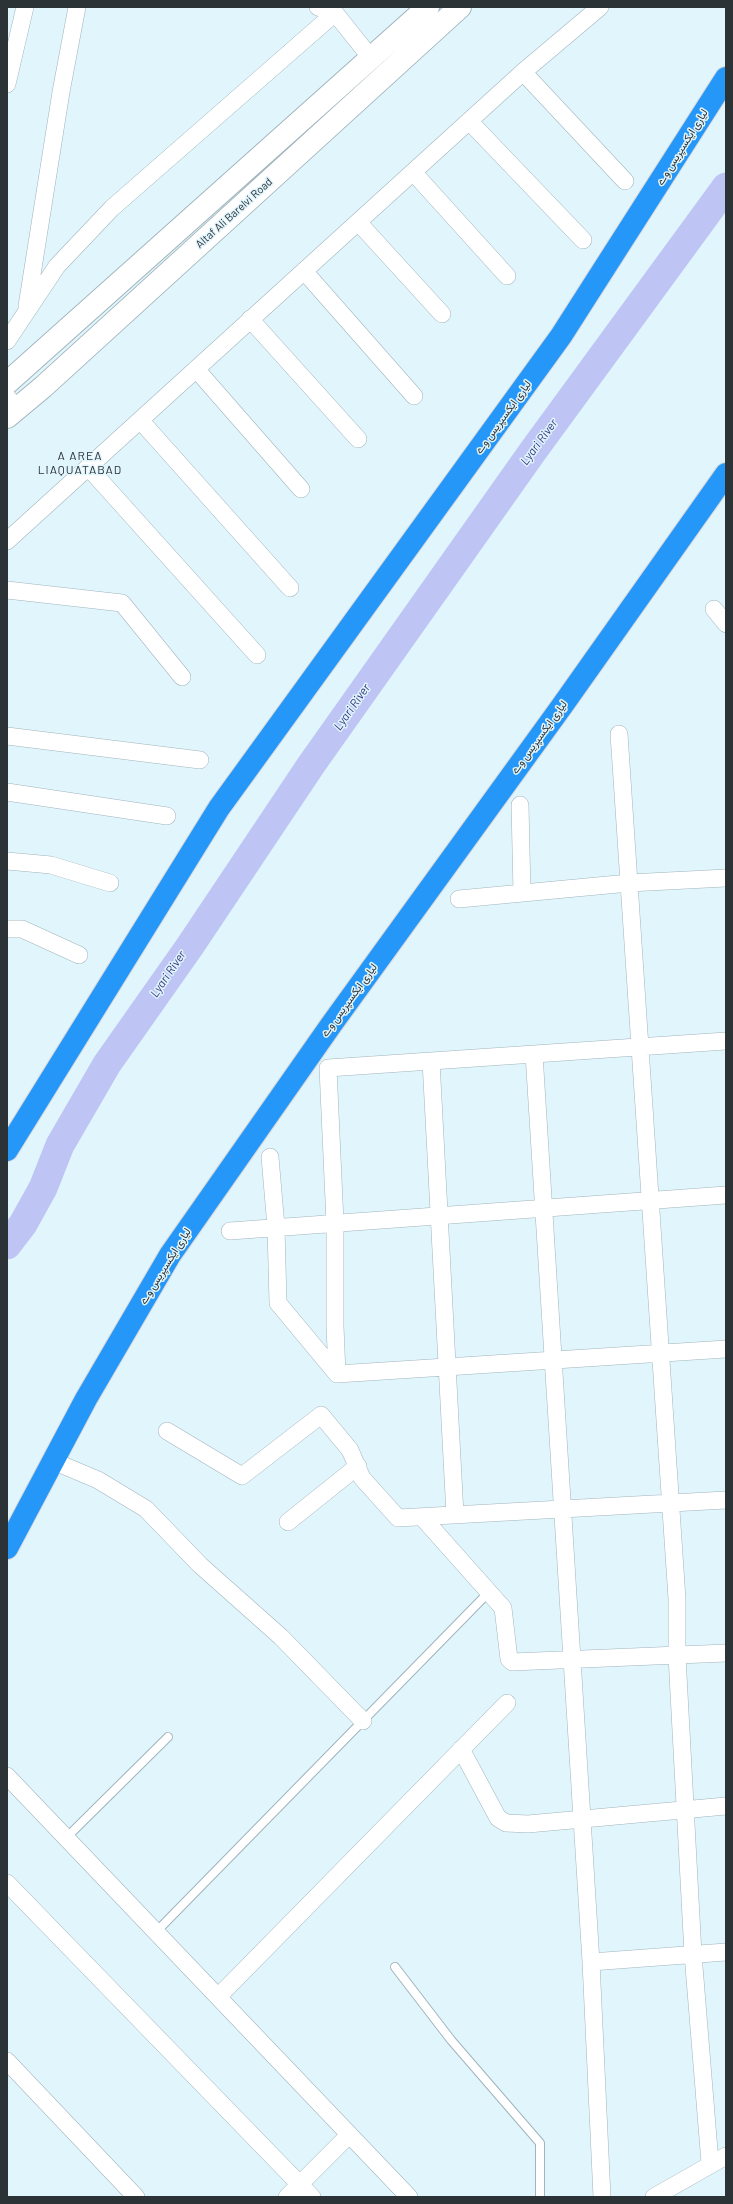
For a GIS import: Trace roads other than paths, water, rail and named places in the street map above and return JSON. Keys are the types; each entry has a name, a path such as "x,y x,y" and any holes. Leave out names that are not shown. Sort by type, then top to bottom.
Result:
{"highway":[{"name":"لیاری ایکسپریس وے","path":"7,1150 219,808 561,336 726,78"},
{"name":"لیاری ایکسپریس وے","path":"7,1548 53,1461 145,1297 202,1208 454,854 562,706 726,474"}],"main road":[{"path":"7,383 428,7"},
{"name":"Altaf Ali Barelvi Road","path":"10,408 460,7"}],"street":[{"path":"8,75 25,7"},
{"path":"26,312 61,92 77,7"},
{"path":"318,7 335,13 371,58"},
{"path":"7,541 523,72 600,7"},
{"path":"7,341 57,266 112,208 335,13"},
{"path":"523,72 625,181"},
{"path":"469,121 584,240"},
{"path":"413,172 507,276"},
{"path":"358,222 442,314"},
{"path":"304,271 414,396"},
{"path":"250,320 358,439"},
{"path":"196,369 301,489"},
{"path":"140,420 290,588"},
{"path":"88,467 257,654"},
{"path":"7,590 122,603 182,677"},
{"path":"714,609 726,624"},
{"path":"619,734 677,1599 677,1656 693,1954 710,2163"},
{"path":"7,736 200,760"},
{"path":"7,792 167,816"},
{"path":"520,805 522,893"},
{"path":"7,861 51,865 110,884"},
{"path":"459,899 629,883 726,878"},
{"path":"7,929 22,929 79,956"},
{"path":"337,1374 335,1326 335,1223 328,1068 726,1042"},
{"path":"534,1054 591,1962 602,2197"},
{"path":"431,1061 455,1515"},
{"path":"270,1157 276,1227 278,1302 337,1374"},
{"path":"230,1231 726,1194"},
{"path":"337,1374 726,1349"},
{"path":"167,1431 242,1476 321,1415 350,1450 362,1478 398,1518 726,1500"},
{"path":"53,1461 98,1480 146,1509 200,1565 281,1637 363,1721"},
{"path":"288,1522 358,1466"},
{"path":"422,1517 503,1608 509,1659 512,1662 572,1661 726,1653"},
{"path":"218,1997 507,1703"},
{"path":"461,1749 501,1822 528,1824 726,1806"},
{"path":"7,1776 409,2197"},
{"path":"7,1883 312,2197"},
{"path":"591,1962 726,1952"},
{"path":"7,2062 136,2197"},
{"path":"287,2197 349,2135"},
{"path":"654,2197 681,2190 710,2163 726,2156"}],"lane":[{"path":"156,1932 488,1592"},
{"path":"66,1838 168,1737"},
{"path":"395,1967 451,2040 540,2143 540,2197"}],"waterway":[{"name":"Lyari River","path":"7,1245 23,1224 43,1188 60,1145 107,1064 190,946 311,765 533,451 726,187"}],"district":[{"name":"A AREA LIAQUATABAD","path":"80,463"}]}
